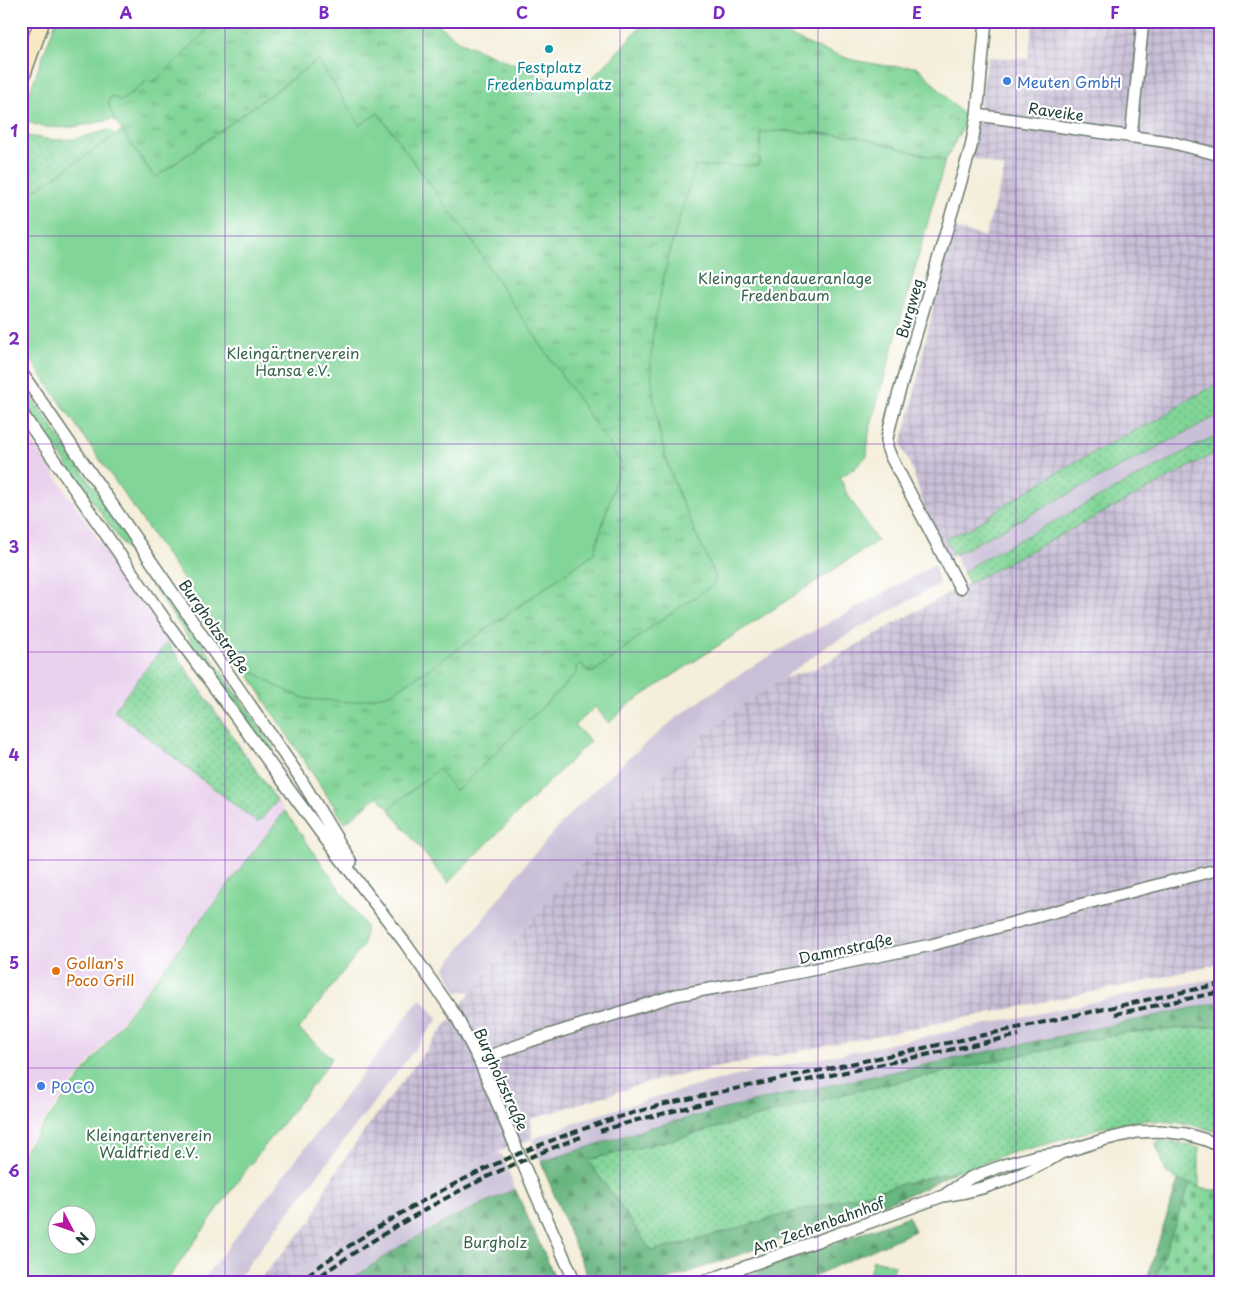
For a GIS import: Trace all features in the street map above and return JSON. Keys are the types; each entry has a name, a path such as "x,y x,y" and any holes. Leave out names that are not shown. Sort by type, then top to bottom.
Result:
{"street":[{"path":"21,79 42,21"},
{"name":"Burgweg","path":"960,588 891,457 887,446 887,438 971,147 977,116 986,21"},
{"path":"1131,137 1143,21"},
{"name":"Raveike","path":"977,116 1170,142 1220,155"},
{"name":"Burgholzstraße","path":"21,372 298,776 325,829"},
{"name":"Burgholzstraße","path":"21,412 170,627 325,829 375,903 451,1008 479,1060 575,1282"},
{"name":"Dammstraße","path":"479,1060 530,1041 676,995 777,977 931,945 1220,870"},
{"name":"Am Zechenbahnhof","path":"703,1282 943,1196 968,1192 1004,1182 1039,1167 1061,1153 1103,1140 1137,1132 1160,1131 1186,1134 1220,1146"}],"shaded area":[{"path":"1033,21 1220,21 1220,383 1184,402 1160,419 1063,469 971,528 946,539 954,555 945,560 930,526 913,471 901,445 911,409 950,227 985,237 1005,168 970,157 988,57 1028,59"},
{"path":"1220,414 1220,433 973,564 973,566 963,572 954,555"},
{"path":"21,426 285,811 21,1150"},
{"path":"1220,450 1220,963 1147,981 656,1080 531,1119 532,1139 498,1152 411,1195 353,1230 279,1282 259,1282 312,1220 328,1183 365,1130 471,992 565,880 595,848 588,842 636,795 703,741 700,737 746,702 782,679 814,669 947,594"},
{"path":"935,565 939,584 827,646 782,679 746,702 700,737 703,741 636,795 589,842 595,848 565,880 471,992 461,991 458,993 445,968 528,861 569,815 624,762 676,718 729,681 788,645"},
{"path":"1220,978 1220,1002 761,1100 652,1127 541,1162 532,1139 588,1118 662,1095 749,1073 1167,987"},
{"path":"421,998 438,1019 235,1282 201,1282"},
{"path":"498,1152 503,1156 515,1189 456,1216 402,1245 347,1282 279,1282 353,1230 411,1195"}],"green space":[{"path":"56,21 216,21 159,78 151,82 147,81 121,101 111,96 108,103 114,119 59,128 40,126 21,120 21,115"},
{"path":"216,21 435,21 458,41 549,79 582,88 645,21 758,21 815,47 852,60 887,66 918,67 967,119 945,161 856,136 783,131 759,165 683,206 669,254 660,296 651,363 658,426 666,460 678,493 716,577 714,584 653,626 593,673 587,671 580,663 576,667 575,675 461,787 455,790 438,770 389,809 378,796 345,823 243,665 276,686 390,694 435,665 594,553 511,301 473,243 378,113 360,126 318,60 155,178 114,119 108,103 111,96 121,101 147,81 159,78"},
{"name":"Kleingärtnerverein Hansa e.V.","path":"318,60 360,125 378,113 473,243 621,462 594,553 435,665 390,694 352,702 306,699 276,686 243,665 21,346 21,200 122,131 155,178"},
{"path":"109,130 116,136 21,200 21,135 53,140 74,139"},
{"name":"Kleingartendaueranlage Fredenbaum","path":"783,131 856,136 945,161 869,432 867,456 855,468 840,477 846,492 877,541 628,705 609,723 595,707 575,725 590,741 448,883 389,809 438,769 455,790 461,787 575,675 576,667 580,663 587,671 593,673 653,626 714,584 716,577 677,491 658,425 651,356 654,328 661,289 695,167 759,165 761,132"},
{"path":"21,382 274,748 272,750 268,751 21,399"},
{"path":"1220,383 1220,414 954,555 946,539 971,528 1063,469 1160,419 1184,402"},
{"path":"1220,433 1220,450 969,583 963,572 972,565"},
{"path":"167,642 277,801 259,822 115,712 115,709"},
{"name":"Kleingartenverein Waldfried e.V.","path":"285,811 366,927 363,946 299,1029 332,1058 242,1175 166,1282 21,1282 21,1154"},
{"path":"1220,1002 1220,1026 1123,1033 848,1093 588,1160 652,1251 957,1170 919,1191 662,1282 590,1282 541,1162 652,1127 761,1100"},
{"path":"1220,1026 1218,1132 1185,1123 1144,1120 1099,1128 1003,1155 962,1172 957,1170 652,1251 588,1160 848,1093 1123,1033"},
{"path":"1171,1141 1199,1148 1199,1187 1178,1180 1166,1172 1156,1144 1157,1142"},
{"path":"1178,1180 1190,1184 1154,1282 1146,1282"},
{"path":"1190,1184 1200,1188 1220,1191 1220,1282 1154,1282"},
{"name":"Burgholz","path":"515,1189 557,1282 347,1282 402,1245 456,1216"},
{"path":"908,1216 915,1231 800,1282 731,1282"},
{"path":"873,1260 895,1265 890,1282 867,1282"}],"railway":[{"path":"298,1282 401,1213 474,1174 550,1141 608,1121 665,1104 1220,984"},
{"path":"1115,1014 1220,992"},
{"path":"794,1083 1019,1035"},
{"path":"600,1131 714,1101"},
{"path":"311,1282 375,1239 442,1200 510,1166 581,1137"}],"place":[{"name":"Festplatz Fredenbaumplatz","path":"549,49"},
{"name":"Meuten GmbH","path":"1007,81"},
{"name":"Gollan's Poco Grill","path":"56,971"},
{"name":"POCO","path":"41,1086"}]}
